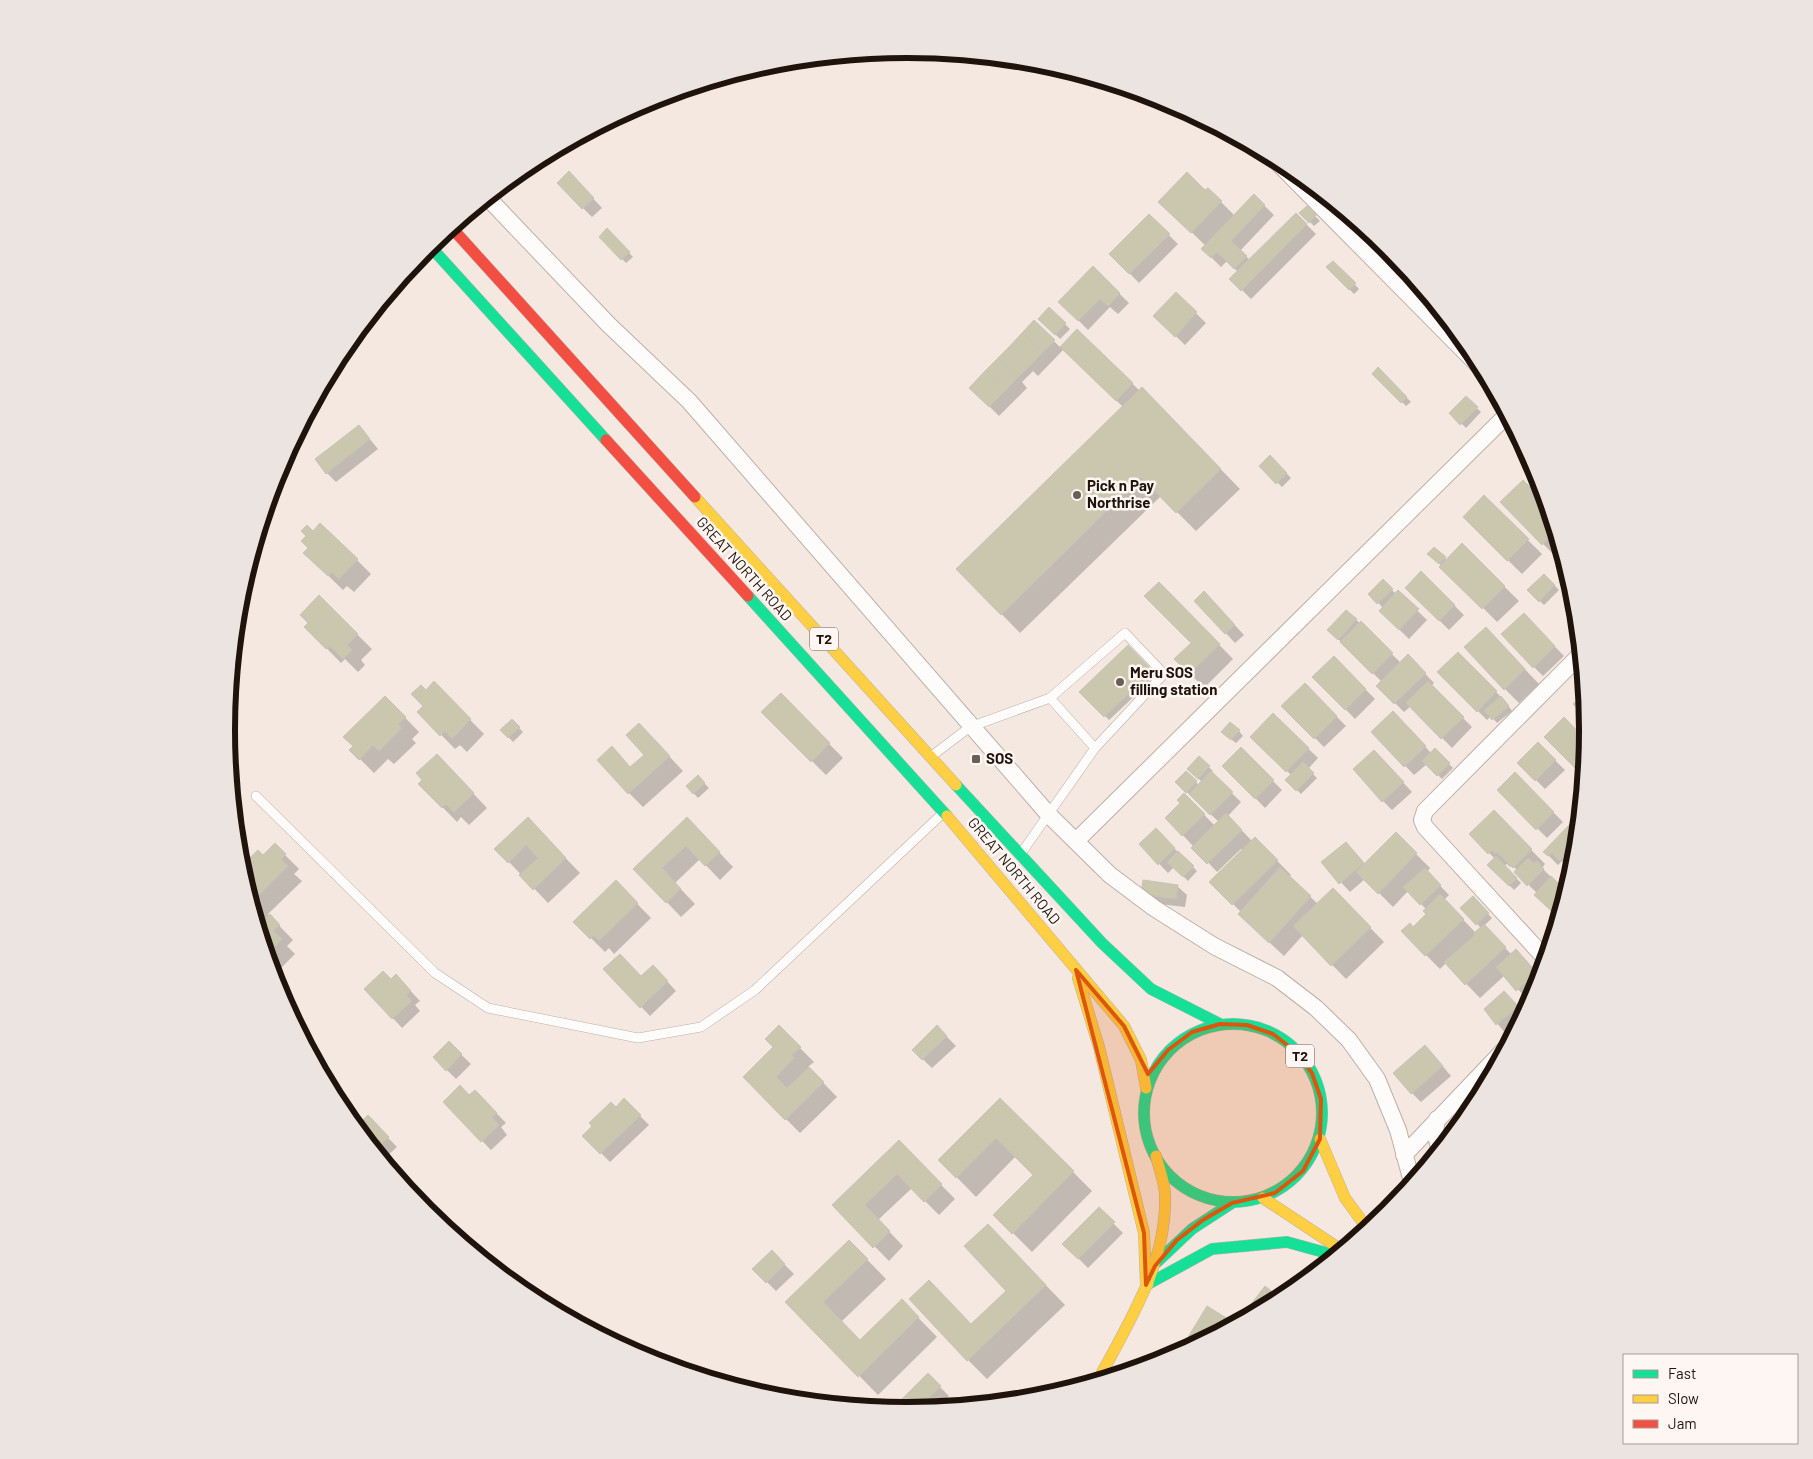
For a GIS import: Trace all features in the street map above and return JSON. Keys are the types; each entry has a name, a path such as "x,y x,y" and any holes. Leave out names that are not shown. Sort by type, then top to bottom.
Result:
{"main road":[{"name":"GREAT NORTH ROAD","path":"455,231 1102,943 1151,989 1220,1024"},
{"name":"GREAT NORTH ROAD","path":"434,251 944,812 1124,1026 1141,1060 1146,1088"},
{"path":"1076,970 1099,1047 1144,1233 1146,1285"},
{"name":"T2","path":"1220,1024 1247,1025 1273,1034 1295,1050 1312,1073 1321,1099 1323,1125 1320,1139 1310,1161 1294,1179 1274,1193 1263,1198 1232,1203 1202,1196 1175,1179 1156,1156 1147,1135 1144,1112 1146,1088 1158,1061 1168,1050 1192,1032 1220,1024"},
{"name":"T2","path":"1320,1139 1345,1198 1363,1223"},
{"path":"1102,1372 1155,1266 1164,1230 1165,1202 1165,1193 1156,1156"},
{"path":"1263,1198 1335,1247"},
{"path":"1155,1266 1177,1240 1203,1220 1232,1203"},
{"path":"1146,1285 1212,1250 1287,1242 1328,1253"}],"street":[{"path":"1299,184 1455,342"},
{"path":"491,201 609,325 689,401 869,607 970,727 1049,815 1110,875 1154,908 1214,946 1277,978 1316,1008 1349,1040 1377,1079 1398,1130 1410,1175"},
{"path":"1076,841 1502,420"},
{"path":"1540,953 1425,827 1422,820 1425,811 1575,660"},
{"path":"1404,1154 1487,1067"},
{"path":"1437,1119 1435,1131 1438,1142"}],"lane":[{"path":"931,756 970,727 1050,698 1125,633 1164,674 1095,748 1020,855"},
{"path":"1050,698 1095,748"},
{"path":"256,796 435,973 488,1008 638,1038 701,1027 755,990 944,812"}],"highlighted area":[{"path":"1076,970 1124,1026 1148,1074 1168,1050 1192,1032 1220,1024 1247,1025 1273,1034 1295,1051 1312,1073 1321,1099 1320,1139 1303,1171 1275,1193 1232,1203 1203,1220 1177,1240 1155,1266 1146,1285 1144,1233"}],"building":[{"path":"569,171 594,198 582,209 557,183"},
{"path":"1187,172 1205,190 1208,188 1222,201 1191,233 1158,202"},
{"path":"1254,194 1265,205 1231,241 1247,256 1234,269 1217,252 1211,258 1201,249"},
{"path":"1307,206 1316,215 1309,223 1299,213"},
{"path":"1296,213 1307,224 1241,291 1229,279"},
{"path":"1149,214 1170,234 1129,274 1109,254"},
{"path":"607,228 630,252 621,260 599,237"},
{"path":"1333,261 1356,283 1349,290 1326,267"},
{"path":"1093,266 1120,293 1108,306 1100,299 1078,321 1058,302"},
{"path":"1396,269 1417,291 1414,294 1393,272"},
{"path":"1176,292 1197,312 1175,337 1153,316"},
{"path":"1049,307 1066,323 1055,335 1038,319"},
{"path":"1034,320 1055,340 1043,352 1022,333"},
{"path":"1077,329 1133,383 1116,401 1060,347"},
{"path":"1022,333 1043,352 1028,368 1008,348"},
{"path":"1008,348 1028,368 1018,377 998,358"},
{"path":"998,358 1018,377 1006,390 986,370"},
{"path":"1378,367 1407,397 1401,403 1372,374"},
{"path":"986,370 1006,390 989,407 969,388"},
{"name":"Pick n Pay Northrise","path":"1142,387 1221,469 1176,513 1141,477 1001,615 956,569"},
{"path":"1466,396 1478,407 1460,425 1449,413"},
{"path":"359,425 370,439 326,474 315,459"},
{"path":"1270,455 1287,473 1276,484 1259,466"},
{"path":"1523,480 1535,492 1535,493 1532,496 1539,503 1550,537 1542,545 1500,502"},
{"path":"1484,495 1529,539 1507,561 1463,517"},
{"path":"320,523 358,559 339,579 332,572 328,576 303,553 308,548 301,541 306,536 301,531 307,525 313,531"},
{"path":"1462,543 1505,586 1482,609 1439,567"},
{"path":"1434,547 1446,557 1439,564 1427,554"},
{"path":"1421,571 1455,605 1439,621 1405,588"},
{"path":"1544,574 1555,585 1539,602 1527,590"},
{"path":"1383,579 1393,589 1377,604 1368,594"},
{"path":"1159,582 1220,644 1189,674 1174,659 1191,643 1144,596"},
{"path":"1398,590 1419,609 1399,630 1379,611"},
{"path":"1204,591 1235,625 1225,634 1194,601"},
{"path":"319,595 358,634 347,645 352,650 343,659 330,646 326,649 304,627 308,623 300,615"},
{"path":"1346,610 1357,619 1338,640 1327,630"},
{"path":"1524,613 1555,646 1533,668 1501,634"},
{"path":"1361,621 1393,653 1372,674 1340,642"},
{"path":"1486,627 1525,669 1504,690 1464,647"},
{"path":"1128,645 1153,671 1104,717 1079,692"},
{"path":"1458,652 1497,691 1477,712 1437,672"},
{"path":"1408,654 1426,673 1394,704 1376,686"},
{"path":"1334,656 1366,689 1345,710 1312,677"},
{"path":"434,681 471,719 452,739 445,731 440,736 417,712 423,706 411,694 421,685 426,690"},
{"path":"1428,681 1464,717 1441,739 1406,703"},
{"path":"1305,683 1337,716 1314,739 1281,706"},
{"path":"781,693 830,743 811,762 761,712"},
{"path":"385,696 406,717 398,724 402,728 379,751 373,745 359,760 349,750 353,746 343,737"},
{"path":"1501,696 1509,706 1492,720 1484,710"},
{"path":"1578,700 1578,709 1573,704"},
{"path":"1393,711 1426,746 1404,767 1371,732"},
{"path":"1273,713 1309,748 1286,772 1250,737"},
{"path":"1564,717 1579,733 1577,770 1544,737"},
{"path":"512,719 520,727 508,738 500,730"},
{"path":"1230,722 1240,730 1231,740 1221,732"},
{"path":"639,723 670,756 628,794 597,760 612,746 630,767 644,755 626,735"},
{"path":"1538,742 1556,760 1535,781 1517,763"},
{"path":"1241,747 1274,780 1255,799 1222,766"},
{"path":"1435,748 1450,763 1437,776 1422,761"},
{"path":"1374,750 1404,782 1382,802 1353,769"},
{"path":"437,754 474,793 454,812 446,804 442,808 418,784 422,780 416,773"},
{"path":"1199,756 1210,766 1198,779 1187,769"},
{"path":"1303,762 1314,773 1296,791 1285,780"},
{"path":"1186,771 1197,781 1186,793 1175,782"},
{"path":"1211,771 1233,792 1210,815 1189,794"},
{"path":"1515,772 1554,812 1536,830 1497,790"},
{"path":"698,775 705,783 693,794 686,786"},
{"path":"1184,793 1205,814 1182,836 1165,818 1180,803 1177,800"},
{"path":"1494,810 1532,849 1513,868 1497,852 1495,854 1492,850 1488,854 1469,834"},
{"path":"1226,813 1242,830 1207,864 1191,848"},
{"path":"528,817 566,858 533,890 519,875 538,858 526,845 508,863 494,849"},
{"path":"687,817 720,852 705,866 686,846 662,868 681,889 666,903 633,869"},
{"path":"1572,822 1567,854 1560,861 1552,853 1548,856 1543,852"},
{"path":"1156,828 1175,848 1158,865 1139,844"},
{"path":"1396,832 1417,853 1378,894 1356,872"},
{"path":"1255,837 1278,860 1232,905 1209,882"},
{"path":"1346,842 1364,863 1339,884 1321,862"},
{"path":"275,843 286,854 281,859 288,866 256,898 247,860 258,850 263,855"},
{"path":"1178,851 1194,866 1183,877 1167,862"},
{"path":"1496,856 1517,878 1509,886 1487,865"},
{"path":"1528,858 1534,863 1537,861 1544,869 1527,886 1514,872"},
{"path":"1280,867 1311,896 1269,943 1238,914"},
{"path":"1425,868 1441,885 1420,905 1403,887"},
{"path":"1551,876 1560,885 1553,913 1534,895"},
{"path":"616,880 638,903 599,941 594,935 590,939 573,922"},
{"path":"1143,880 1178,885 1176,899 1141,894"},
{"path":"1333,888 1371,927 1331,966 1293,926"},
{"path":"1440,894 1464,919 1425,956 1401,931 1410,923 1413,927 1426,914 1423,911"},
{"path":"1473,896 1489,913 1476,925 1460,908"},
{"path":"270,914 280,925 273,931 282,939 271,950 270,946 263,921"},
{"path":"1484,924 1506,947 1465,985 1444,962 1475,935 1474,933"},
{"path":"1516,949 1534,969 1530,979 1516,991 1496,967"},
{"path":"620,954 641,976 653,965 668,981 640,1008 603,969"},
{"path":"383,971 391,979 396,974 411,991 406,995 412,1001 392,1019 364,989"},
{"path":"1504,991 1518,1006 1496,1025 1484,1009"},
{"path":"779,1025 801,1047 792,1055 794,1058 776,1077 787,1088 809,1067 824,1082 785,1120 743,1077 773,1047 765,1039"},
{"path":"937,1025 947,1036 922,1060 912,1050"},
{"path":"449,1041 462,1054 446,1071 433,1057"},
{"path":"1425,1045 1443,1066 1411,1094 1393,1073"},
{"path":"460,1085 469,1095 475,1090 497,1113 492,1117 499,1125 481,1142 443,1102"},
{"path":"624,1098 641,1115 600,1154 582,1136 592,1126 589,1123 611,1102 616,1107"},
{"path":"1000,1098 1074,1171 1012,1234 993,1215 1033,1175 996,1138 956,1178 938,1160"},
{"path":"368,1115 389,1137 379,1146 361,1122"},
{"path":"899,1140 942,1184 924,1202 897,1174 865,1205 890,1231 873,1248 832,1205"},
{"path":"1099,1207 1115,1222 1078,1259 1062,1244"},
{"path":"988,1224 1046,1285 967,1361 909,1299 929,1280 971,1324 1006,1291 964,1246"},
{"path":"849,1240 868,1259 823,1302 860,1340 902,1299 919,1317 858,1377 785,1302"},
{"path":"772,1250 785,1264 766,1283 752,1269"},
{"path":"1265,1286 1273,1292 1249,1307"},
{"path":"1207,1306 1228,1319 1204,1332 1187,1339"},
{"path":"928,1373 941,1386 925,1401 899,1402"}],"traffic: fast":[{"path":"434,251 606,440"},
{"path":"748,596 947,816"},
{"path":"956,785 1102,943 1151,989 1220,1024"},
{"path":"1224,1024 1242,1024 1275,1034 1290,1044 1302,1056 1312,1071 1318,1087 1322,1113 1318,1139 1312,1155 1302,1170 1290,1182 1275,1192 1259,1198 1242,1202 1224,1202 1191,1192 1176,1182 1164,1170 1154,1155 1148,1139 1144,1122 1144,1104 1154,1071 1164,1056 1176,1044 1191,1034 1207,1028 1224,1024"},
{"path":"1157,1262 1192,1229 1232,1203"},
{"path":"1148,1284 1212,1249 1287,1242 1328,1253"}],"traffic: slow":[{"path":"695,497 956,785"},
{"path":"947,816 1124,1026 1141,1060 1146,1088"},
{"path":"1078,978 1099,1047 1144,1233 1146,1285 1148,1284"},
{"path":"1320,1139 1345,1198 1363,1223"},
{"path":"1102,1372 1134,1314 1153,1267 1160,1243 1165,1193 1156,1156"},
{"path":"1263,1198 1336,1246"}],"traffic: jam":[{"path":"455,231 695,497"},
{"path":"606,440 748,596"}],"place":[{"name":"Pick n Pay Northrise","path":"1077,495"},
{"name":"Meru SOS filling station","path":"1120,682"},
{"name":"SOS","path":"976,759"}]}
